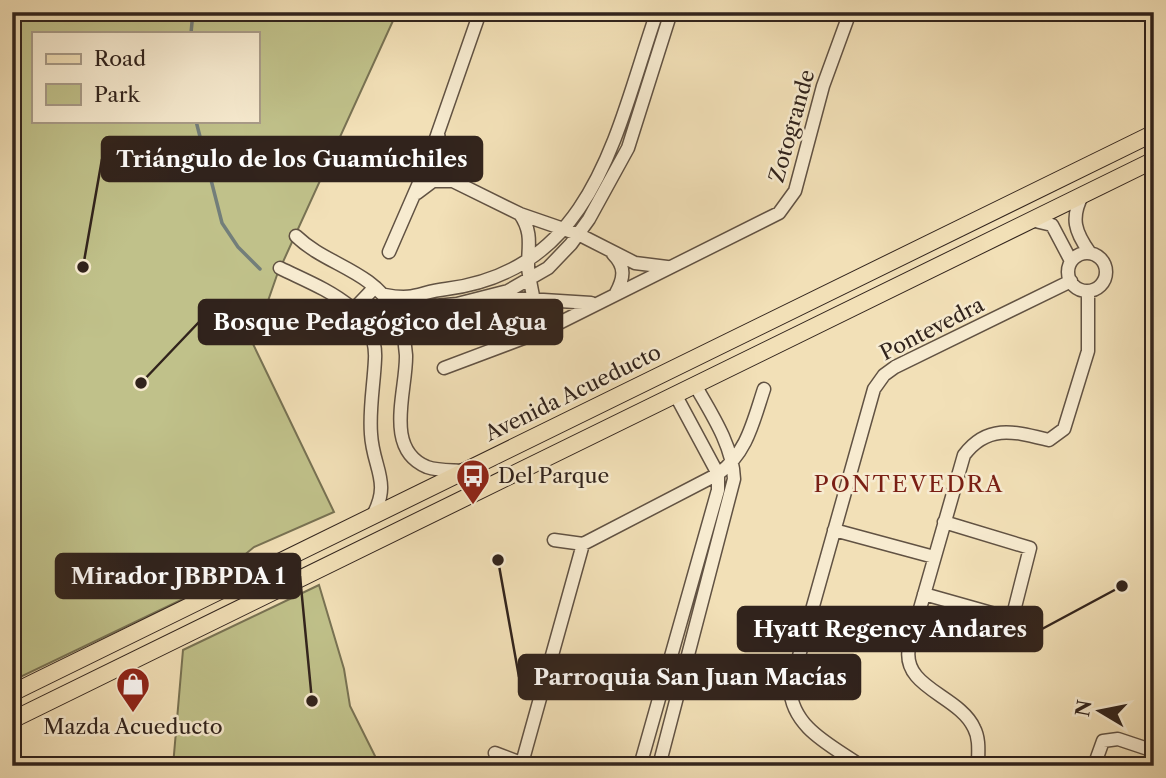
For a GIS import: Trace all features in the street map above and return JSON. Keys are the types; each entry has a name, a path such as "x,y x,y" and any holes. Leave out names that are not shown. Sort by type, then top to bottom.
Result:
{"main road":[{"name":"Avenida Acueducto","path":"12,693 1154,133"},
{"path":"12,720 1154,160"},
{"path":"83,657 93,680"}],"street":[{"path":"389,252 438,132 480,12"},
{"path":"380,291 408,300 475,285 529,260 548,248 584,200 609,154 629,105 657,12"},
{"path":"495,297 548,268 578,234 628,148 671,12"},
{"name":"Zotogrande","path":"444,368 545,330 767,220 787,203 799,179 823,86 850,12"},
{"path":"438,132 441,165 453,181"},
{"path":"412,199 433,181 453,181 520,214 578,234 635,263 671,266"},
{"path":"1031,220 1052,225 1071,261 1071,281 1078,288 1088,291 1100,285 1106,273 1102,260 1090,253 1074,222 1075,208 1083,194"},
{"path":"520,214 530,232 530,280 538,301 549,315 545,330"},
{"path":"296,236 358,272 380,291 400,321 405,342"},
{"path":"613,253 623,269 623,278 616,293"},
{"path":"1071,261 1076,256 1090,253"},
{"path":"280,268 354,309 367,325 376,355 371,436 382,488 371,517"},
{"name":"Pontevedra","path":"860,766 805,726 799,719 791,697 792,679 878,381 895,367 1071,281"},
{"path":"354,309 380,291"},
{"path":"978,766 978,738 971,722 957,707 916,678 910,668 909,646 962,460 973,445 1006,429 1049,440 1064,429 1088,351 1088,291"},
{"path":"426,294 431,308"},
{"path":"465,471 429,467 419,462 404,446 400,425 405,342 412,320 431,308 495,297 595,303"},
{"path":"659,766 732,494 733,463 695,385"},
{"path":"554,540 578,543 718,474 733,463 745,445 764,389"},
{"path":"640,766 718,490 718,474 676,394"},
{"path":"694,429 713,419"},
{"path":"924,594 1002,616 1009,616 1014,611 1030,548 944,522"},
{"path":"834,530 934,557"},
{"path":"495,753 526,764 578,543"},
{"path":"1094,766 1102,741 1110,738 1154,751"}],"green space":[{"path":"12,12 397,12 277,275 253,344 334,512 254,547 202,590 12,681"},
{"path":"319,585 344,669 350,706 380,766 173,766 183,650"}],"waterway":[{"path":"191,32 193,12"},
{"path":"196,122 222,223 238,247 260,269"}],"place":[{"name":"Triángulo de los Guamúchiles","path":"83,267"},
{"name":"Bosque Pedagógico del Agua","path":"141,383"},
{"name":"Del Parque","path":"473,506"},
{"name":"Parroquia San Juan Macías","path":"498,560"},
{"name":"Hyatt Regency Andares","path":"1122,586"},
{"name":"Mirador JBBPDA 1","path":"312,701"},
{"name":"Mazda Acueducto","path":"133,714"}],"district":[{"name":"PONTEVEDRA","path":"909,484"}]}
